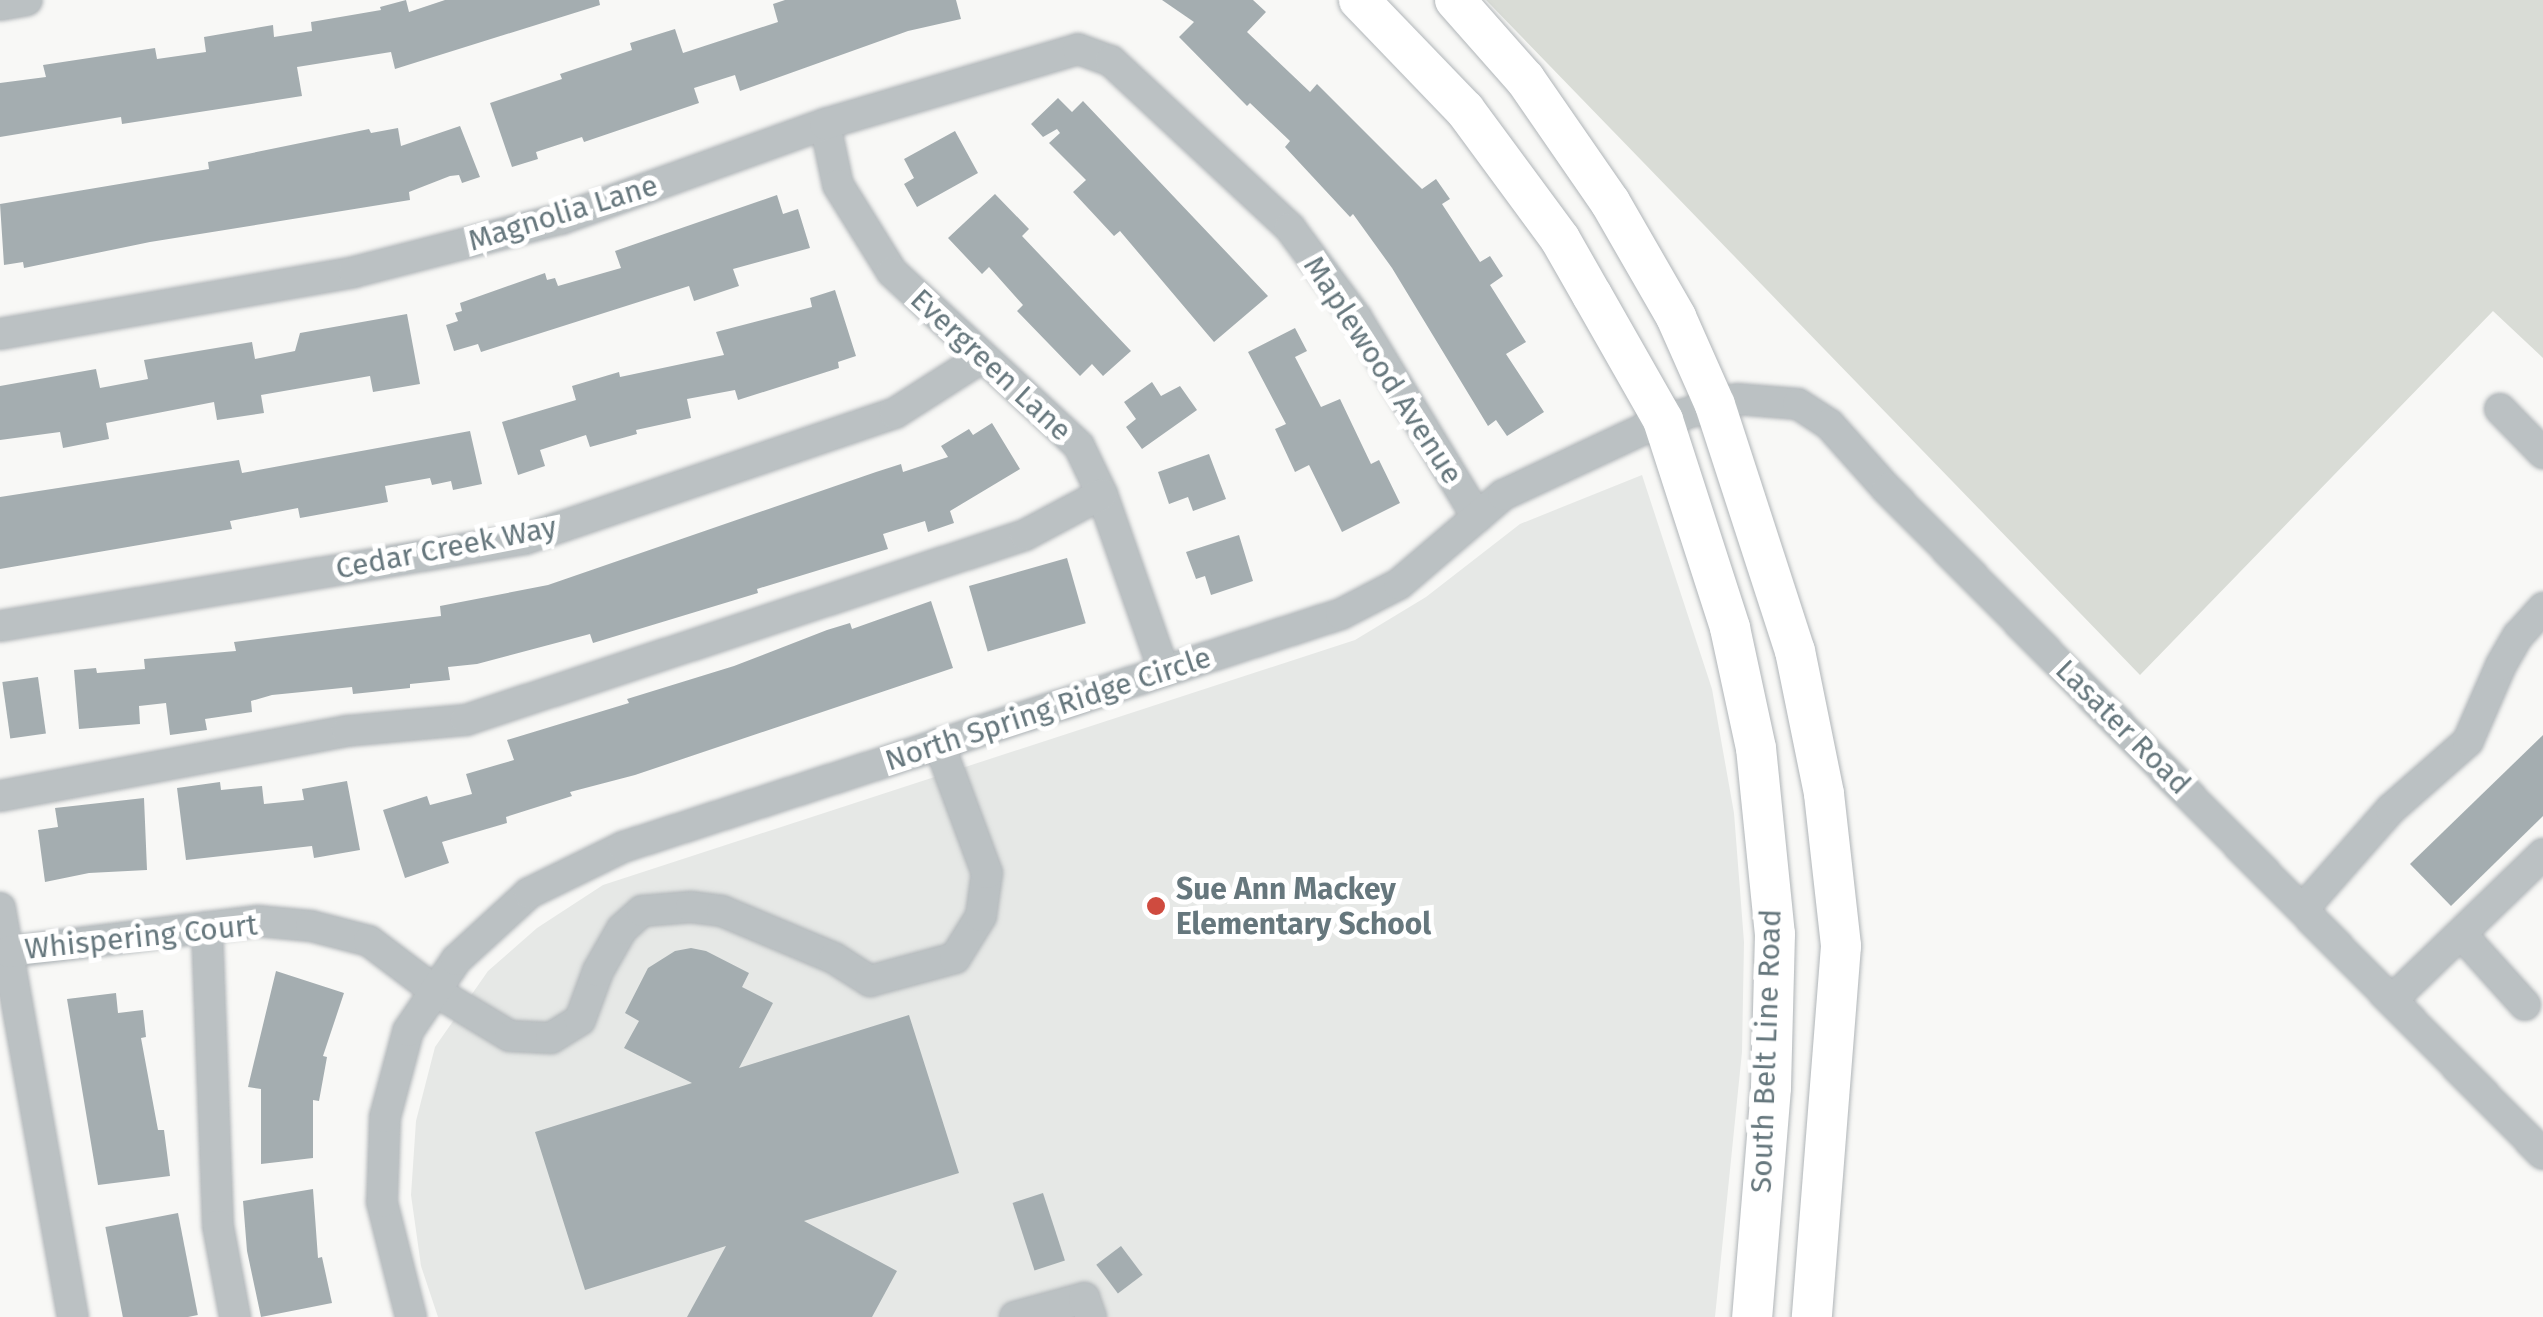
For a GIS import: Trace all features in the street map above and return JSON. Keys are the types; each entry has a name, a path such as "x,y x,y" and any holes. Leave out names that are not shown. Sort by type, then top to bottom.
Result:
{"main road":[{"name":"South Belt Line Road","path":"1358,0 1464,110 1548,223 1663,420 1730,628 1756,748 1773,915 1771,1088 1752,1317"},
{"name":"South Belt Line Road","path":"1455,0 1525,79 1610,202 1676,317 1715,405 1795,651 1824,794 1841,946 1812,1317"}],"street":[{"path":"0,5 27,0"},
{"name":"Magnolia Lane","path":"0,334 354,272 560,219 825,124 1078,48 1111,61"},
{"name":"Maplewood Avenue","path":"1111,61 1290,228 1356,317 1477,517"},
{"name":"Evergreen Lane","path":"825,124 838,186 892,272 1080,446 1102,494 1164,671"},
{"name":"Cedar Creek Way","path":"0,626 525,539 896,413 983,357"},
{"name":"Lasater Road","path":"1663,420 1737,399 1798,404 1829,424 1900,502 2543,1154"},
{"path":"2500,409 2543,453"},
{"name":"North Spring Ridge Circle","path":"412,1317 382,1202 385,1117 408,1031 456,960 529,893 623,847 1341,614 1400,584 1504,496 1663,420"},
{"path":"0,796 347,731 466,720 1026,535 1102,494"},
{"path":"2303,909 2391,809 2468,741 2501,665 2518,636 2543,608"},
{"name":"Whispering Court","path":"8,952 258,920 311,926 369,941 435,991 510,1036 550,1038 580,1020 598,970 622,929 642,911 691,907 722,911 834,958 870,981 956,958 981,916 987,873 939,744"},
{"path":"2392,1000 2543,854"},
{"path":"0,908 73,1317"},
{"path":"207,927 218,1226 234,1317"},
{"path":"2462,934 2525,1005"},
{"path":"1014,1317 1084,1298 1091,1317"}],"shaded area":[{"path":"1486,0 2543,0 2543,358 2493,311 2140,675"},
{"name":"Sue Ann Mackey Elementary School","path":"1642,475 1712,689 1734,813 1744,942 1742,1052 1715,1317 438,1317 421,1266 411,1195 416,1121 435,1047 488,971 537,928 603,885 1355,640 1426,597 1520,524"}],"building":[{"path":"406,0 409,12 445,0 599,0 600,5 395,69 391,52 297,67 302,96 122,124 121,117 0,137 0,83 46,77 43,65 155,48 157,59 206,52 204,37 273,25 274,37 312,31 311,22 381,10 380,7"},
{"path":"785,0 956,0 961,19 908,31 740,91 735,75 694,88 699,103 584,142 582,137 536,152 538,159 512,167 490,103 562,79 560,74 632,50 630,43 675,29 683,53 778,22 773,4"},
{"path":"1162,0 1253,0 1266,12 1247,32 1310,92 1317,84 1422,189 1436,179 1450,199 1442,204 1480,262 1490,256 1503,276 1490,285 1526,342 1506,354 1544,412 1507,436 1496,420 1488,426 1392,268 1353,214 1350,217 1285,147 1290,141 1250,103 1247,106 1179,37 1194,22"},
{"path":"1058,98 1072,112 1083,101 1268,296 1214,342 1120,231 1114,236 1073,192 1086,180 1049,143 1060,133 1057,129 1043,137 1031,124"},
{"path":"460,126 480,177 462,183 459,175 450,176 409,192 410,200 150,242 24,268 23,262 4,265 0,204 209,169 208,162 369,129 371,133 398,128 401,146"},
{"path":"955,131 978,173 917,207 904,184 914,178 904,159"},
{"path":"995,194 1029,229 1022,236 1131,351 1103,376 1092,364 1080,376 1017,311 1023,305 989,267 982,274 948,238"},
{"path":"777,195 783,214 798,209 810,248 733,269 739,286 694,301 689,286 481,352 478,344 454,351 446,325 458,321 455,313 462,311 460,303 545,273 547,280 555,278 558,286 621,268 615,251"},
{"path":"835,290 856,356 838,362 839,368 738,400 735,390 687,399 691,418 636,430 637,434 590,447 586,435 540,450 545,466 518,475 502,422 576,400 572,386 619,372 620,377 724,355 716,332 812,307 810,298"},
{"path":"407,314 420,384 373,392 370,376 261,395 264,413 217,420 214,402 106,423 109,439 63,448 60,432 0,440 0,386 96,369 100,388 148,379 144,360 252,342 255,359 295,351 300,333"},
{"path":"1295,328 1307,351 1295,357 1321,407 1340,399 1371,464 1379,460 1400,503 1342,532 1309,465 1295,472 1275,429 1286,424 1248,352"},
{"path":"1152,382 1161,396 1180,386 1197,410 1142,449 1126,427 1136,419 1124,402"},
{"path":"992,423 1020,469 950,511 954,523 928,532 925,521 883,534 888,549 757,589 758,593 593,643 590,634 477,664 448,667 450,680 353,694 352,687 272,695 251,701 252,712 205,719 207,730 170,735 166,703 139,706 140,724 79,729 74,670 96,668 97,673 145,669 144,659 236,651 234,642 441,616 440,606 548,585 901,464 903,472 948,457 941,446 969,429 973,435"},
{"path":"470,431 482,484 453,490 451,481 432,485 430,478 385,486 388,502 300,518 298,508 230,521 232,529 0,569 0,497 239,460 242,473"},
{"path":"1209,454 1226,499 1193,511 1188,497 1169,504 1158,472"},
{"path":"1239,535 1253,581 1211,595 1205,576 1196,579 1186,552"},
{"path":"1067,558 1086,623 988,651 969,586"},
{"path":"931,601 953,668 635,775 570,792 572,796 506,817 507,823 442,842 449,863 405,878 383,810 427,796 430,805 472,794 466,774 514,760 507,740 629,703 627,699 734,666 827,630 850,623 852,629"},
{"path":"38,677 46,733 10,738 2,682"},
{"path":"2543,735 2543,816 2451,906 2410,864"},
{"path":"347,781 360,850 314,858 312,846 186,860 177,788 220,782 221,790 262,786 264,804 304,800 302,789"},
{"path":"144,798 147,870 89,873 45,882 38,830 58,827 55,808"},
{"path":"675,951 706,951 749,973 742,987 773,1003 739,1068 909,1015 959,1173 804,1221 897,1271 872,1317 687,1317 726,1246 585,1290 535,1132 692,1083 624,1048 639,1021 625,1013 648,968"},
{"path":"276,971 344,993 323,1056 327,1057 319,1101 313,1100 313,1158 261,1164 261,1089 248,1087"},
{"path":"116,993 118,1013 143,1010 146,1037 141,1038 158,1130 164,1130 170,1176 98,1185 67,999"},
{"path":"313,1189 318,1258 322,1257 332,1303 261,1317 247,1251 243,1201"},
{"path":"1043,1193 1065,1261 1035,1270 1013,1203"},
{"path":"178,1213 198,1315 123,1317 105,1227"},
{"path":"1121,1246 1143,1275 1118,1293 1096,1265"}],"place":[{"name":"Sue Ann Mackey Elementary School","path":"1156,906"}]}
